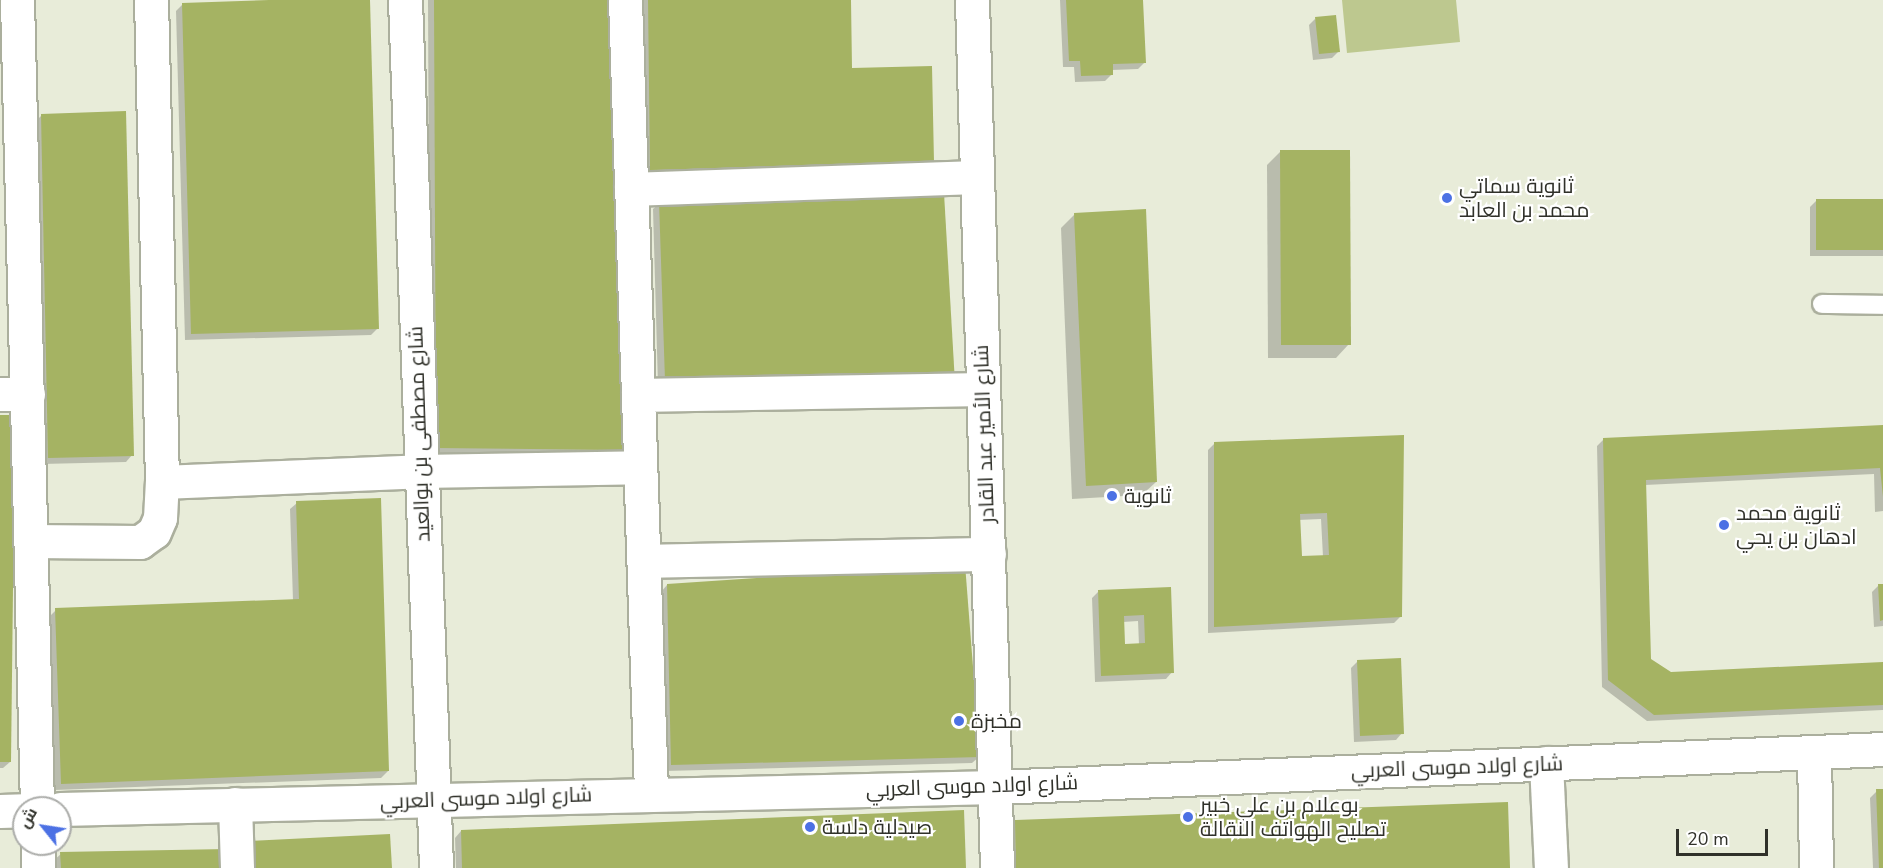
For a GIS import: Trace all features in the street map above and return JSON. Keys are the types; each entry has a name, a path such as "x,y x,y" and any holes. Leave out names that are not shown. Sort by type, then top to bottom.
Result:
{"street":[{"path":"17,0 14,394 31,542 37,796"},
{"path":"31,542 140,542 154,532 160,518 162,482 152,0"},
{"name":"شارع مصطفى بن بوالعيد","path":"405,0 420,471 436,868"},
{"path":"625,0 651,793"},
{"name":"شارع الأمير عبد القادر","path":"972,0 975,177 997,868"},
{"path":"631,189 975,177"},
{"path":"638,395 983,389"},
{"path":"162,482 420,471 640,467"},
{"path":"644,561 988,554"},
{"name":"شارع اولاد موسى العربي","path":"72,808 996,787 1883,749"},
{"path":"1814,753 1816,868"},
{"path":"1546,763 1551,868"},
{"path":"235,804 237,868"}],"lane":[{"path":"1822,303 1883,305"}],"green space":[{"path":"1342,0 1456,0 1460,42 1347,53"}],"building":[{"path":"370,0 379,329 191,334 182,3"},
{"path":"434,0 610,0 625,450 436,448"},
{"path":"648,0 851,0 852,68 932,66 934,162 650,170"},
{"path":"1066,0 1143,0 1146,63 1113,64 1113,75 1081,76 1080,61 1069,61"},
{"path":"1336,15 1340,52 1319,54 1315,17"},
{"path":"126,111 134,456 48,458 41,114"},
{"path":"1280,150 1350,150 1351,345 1281,345"},
{"path":"944,193 955,383 665,380 659,201"},
{"path":"1816,199 1883,199 1883,250 1816,250"},
{"path":"1146,209 1157,482 1086,486 1074,213"},
{"path":"0,415 15,415 11,762 0,762"},
{"path":"1883,425 1883,497 1880,468 1646,480 1651,659 1671,672 1883,662 1883,705 1654,715 1608,680 1603,438"},
{"path":"1404,435 1402,617 1214,627 1214,442","holes":["1327,513 1329,555 1302,556 1300,514"]},
{"path":"381,498 389,771 61,784 55,608 299,599 296,501"},
{"path":"965,564 980,757 671,765 667,584"},
{"path":"1878,584 1883,584 1883,620 1880,621"},
{"path":"1171,587 1174,673 1101,676 1098,590","holes":["1144,615 1145,643 1125,644 1124,616"]},
{"path":"1401,658 1404,734 1360,736 1357,660"},
{"path":"1876,789 1883,789 1883,868 1879,868"},
{"path":"1508,802 1510,868 1016,868 1015,820"},
{"path":"964,810 966,868 462,868 461,830"},
{"path":"390,834 392,868 250,868 249,841"},
{"path":"228,849 228,868 61,868 60,856 72,856 72,852"}],"place":[{"name":"ثانوية سماتي محمد بن العابد","path":"1447,198"},
{"name":"ثانوية","path":"1112,496"},
{"name":"ثانوية محمد ادهان بن يحي","path":"1724,525"},
{"name":"مخبزة","path":"959,721"},
{"name":"بوعلام بن علي خبير تصليح الهواتف النقالة","path":"1188,817"},
{"name":"صيدلية دلسة","path":"810,827"}]}
